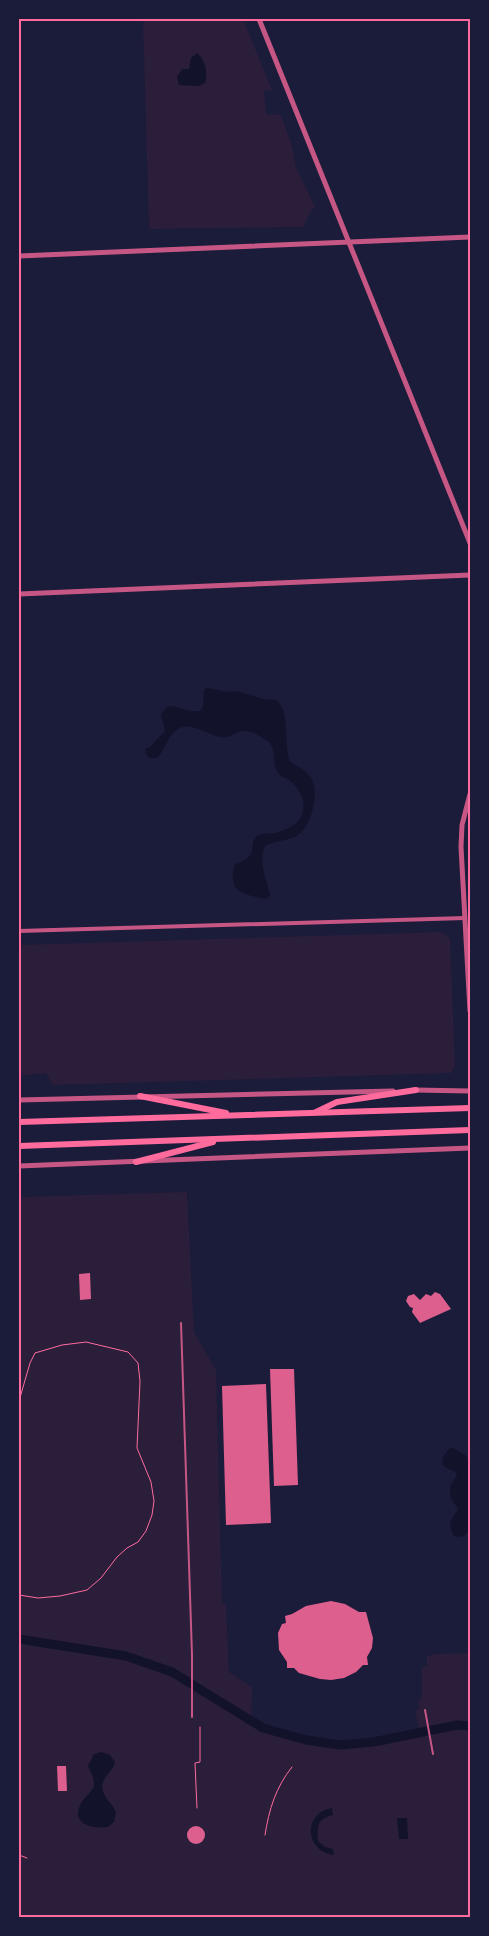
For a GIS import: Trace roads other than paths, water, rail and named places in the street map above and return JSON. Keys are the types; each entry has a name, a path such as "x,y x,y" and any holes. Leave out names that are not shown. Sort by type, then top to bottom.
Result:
{"highway":[{"path":"312,1113 337,1102 416,1090"},
{"path":"140,1096 237,1115"},
{"path":"19,1122 470,1108"},
{"path":"19,1146 470,1130"},
{"path":"136,1162 226,1139"}],"street":[{"path":"260,19 470,543"},
{"path":"19,256 470,237"},
{"path":"19,594 470,575"},
{"path":"470,794 462,825 461,847 468,941 470,1011"},
{"path":"19,931 465,918"},
{"path":"19,1100 416,1090 470,1091"},
{"path":"19,1166 470,1148"}],"lane":[{"path":"182,1323 192,1655 192,1717"},
{"path":"425,1710 433,1754"}],"waterway":[{"path":"19,1639 126,1656 172,1672 263,1728 306,1740 340,1745 374,1742 457,1725 470,1726"}]}
